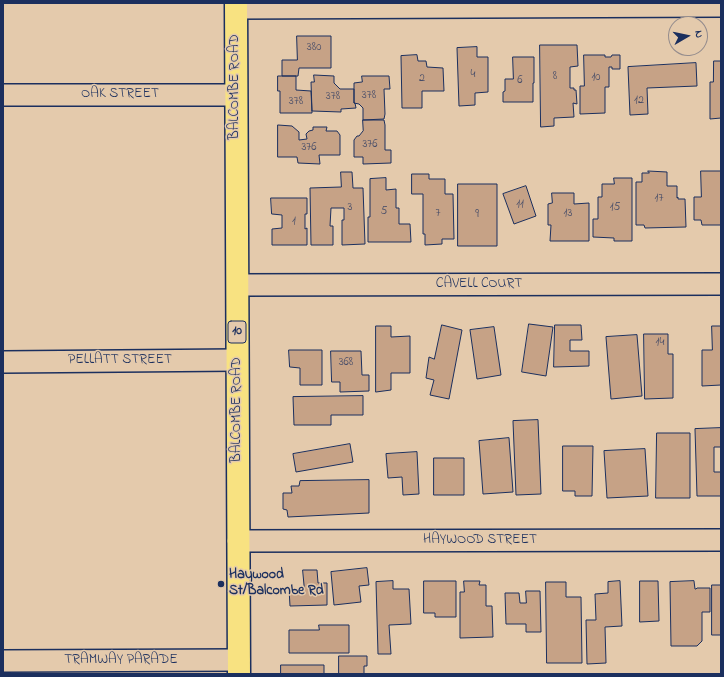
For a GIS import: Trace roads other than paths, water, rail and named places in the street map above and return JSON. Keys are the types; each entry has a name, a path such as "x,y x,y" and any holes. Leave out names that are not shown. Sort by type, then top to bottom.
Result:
{"main road":[{"name":"BALCOMBE ROAD","path":"236,6 239,667"}],"street":[{"path":"236,6 721,6"},
{"name":"OAK STREET","path":"3,95 236,94"},
{"name":"CAVELL COURT","path":"238,285 721,284"},
{"name":"PELLATT STREET","path":"3,362 238,360"},
{"name":"HAYWOOD STREET","path":"238,541 721,540"},
{"name":"TRAMWAY PARADE","path":"3,662 239,667"}],"place":[{"name":"Haywood St/Balcombe Rd","path":"221,584"}]}
